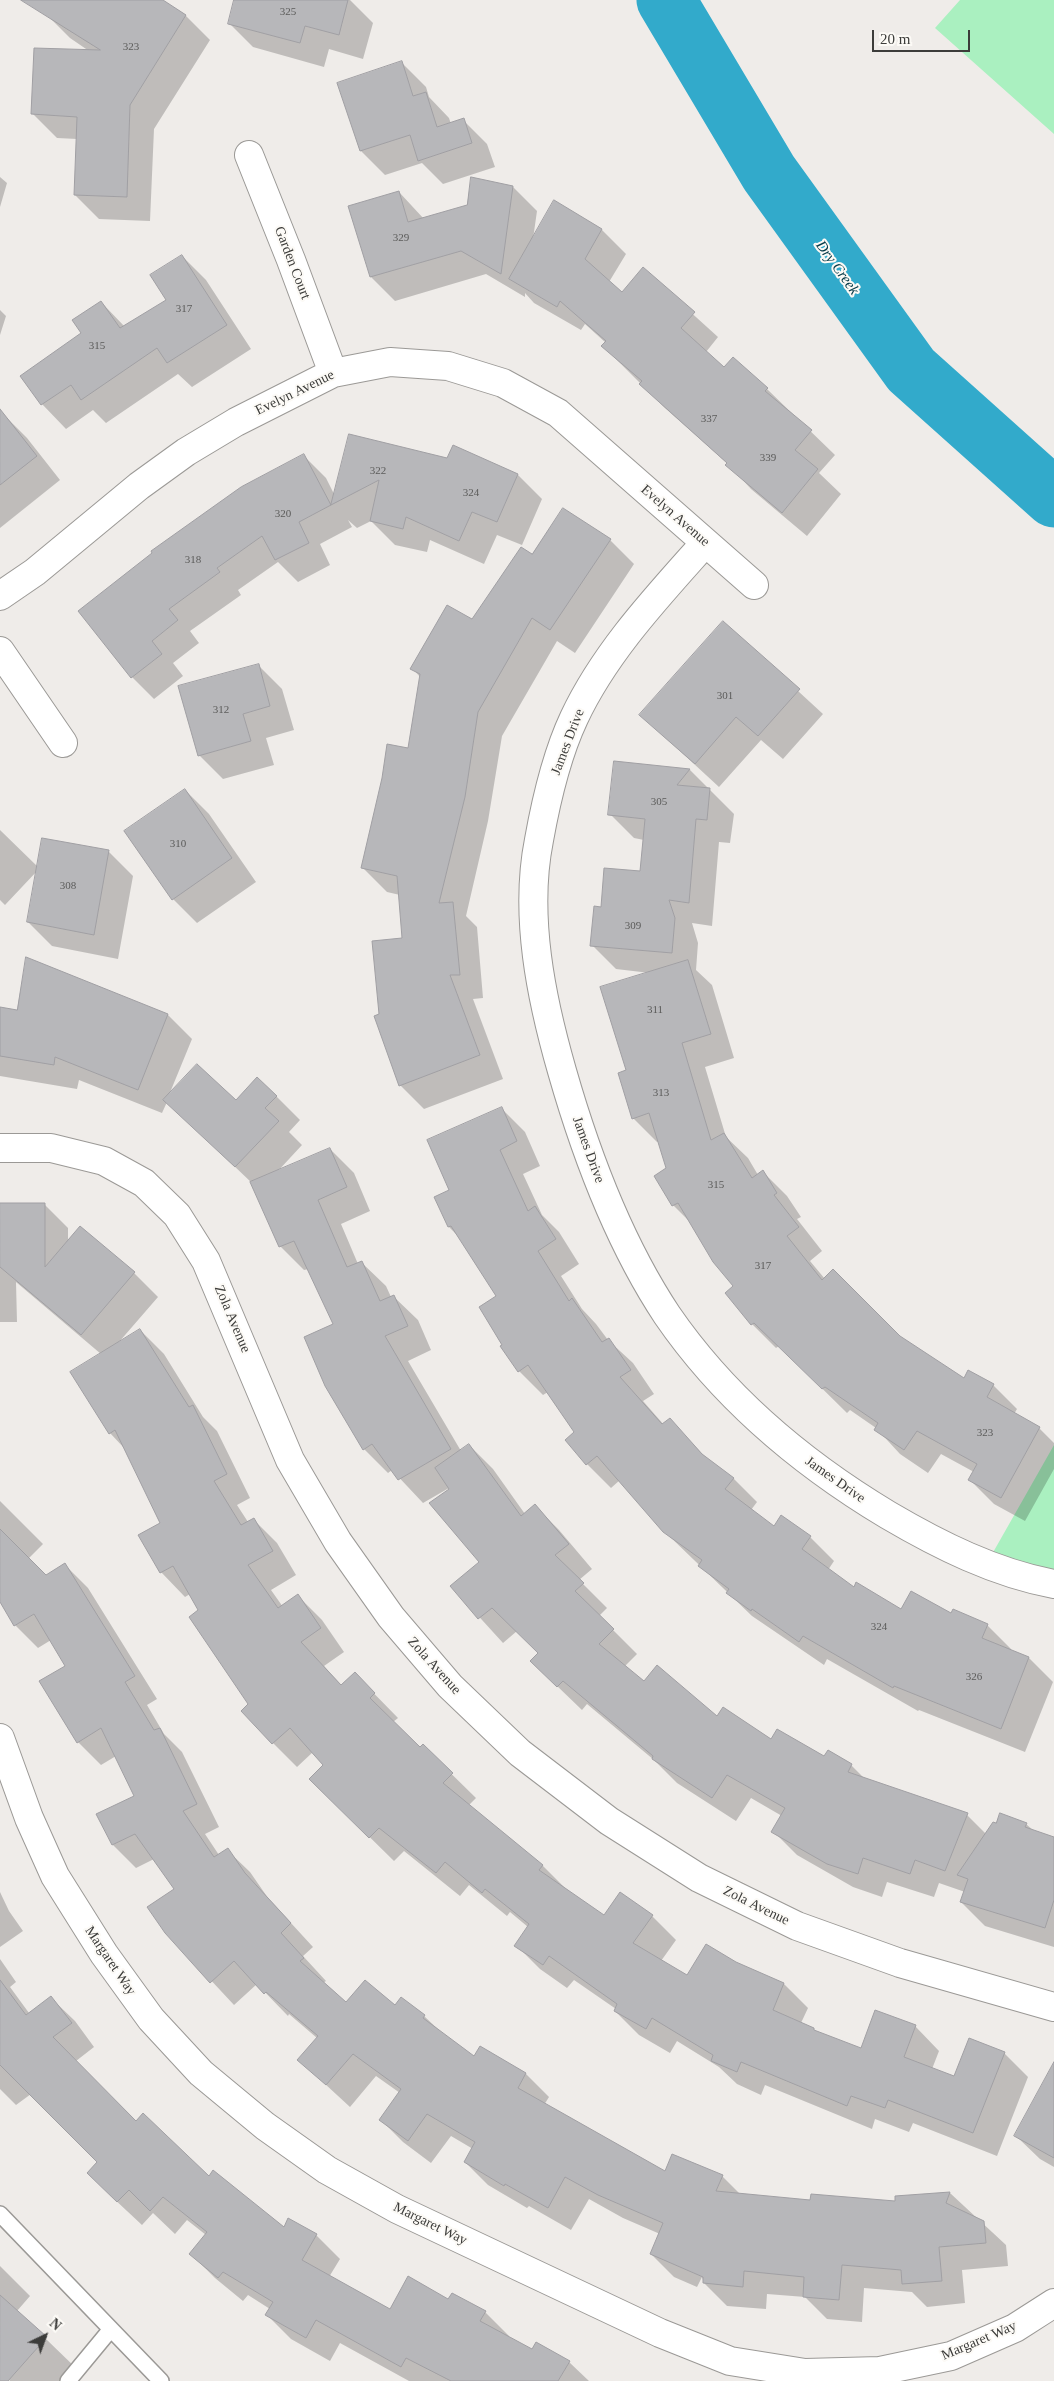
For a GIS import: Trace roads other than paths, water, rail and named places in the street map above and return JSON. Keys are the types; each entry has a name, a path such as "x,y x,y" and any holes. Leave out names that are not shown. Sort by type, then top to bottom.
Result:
{"street":[{"name":"Garden Court","path":"248,155 291,260 333,372"},
{"name":"Evelyn Avenue","path":"0,596 35,572 139,486 186,452 236,422 333,372 390,362 448,366 503,383 558,414 754,585"},
{"name":"James Drive","path":"706,543 649,606 604,665 573,719 552,781 538,844 533,908 540,976 554,1046 575,1118 603,1191 628,1245 667,1314 708,1368 757,1418 809,1462 864,1500 926,1537 982,1562 1054,1584"},
{"path":"0,651 63,743"},
{"name":"Zola Avenue","path":"0,1148 51,1148 104,1161 144,1183 177,1215 206,1261 290,1460 338,1542 391,1617 450,1686 520,1753 609,1821 699,1878 797,1926 900,1963 1054,2007"},
{"name":"Margaret Way","path":"0,1738 29,1818 55,1876 104,1954 151,2019 201,2073 265,2126 327,2170 397,2209 660,2333 730,2361 805,2373 880,2371 951,2356 1015,2328 1054,2303"}],"lane":[{"path":"0,2214 161,2381"},
{"path":"68,2381 111,2329"}],"waterway":[{"name":"Dry Creek","path":"666,0 769,173 911,370 1054,498"}]}
